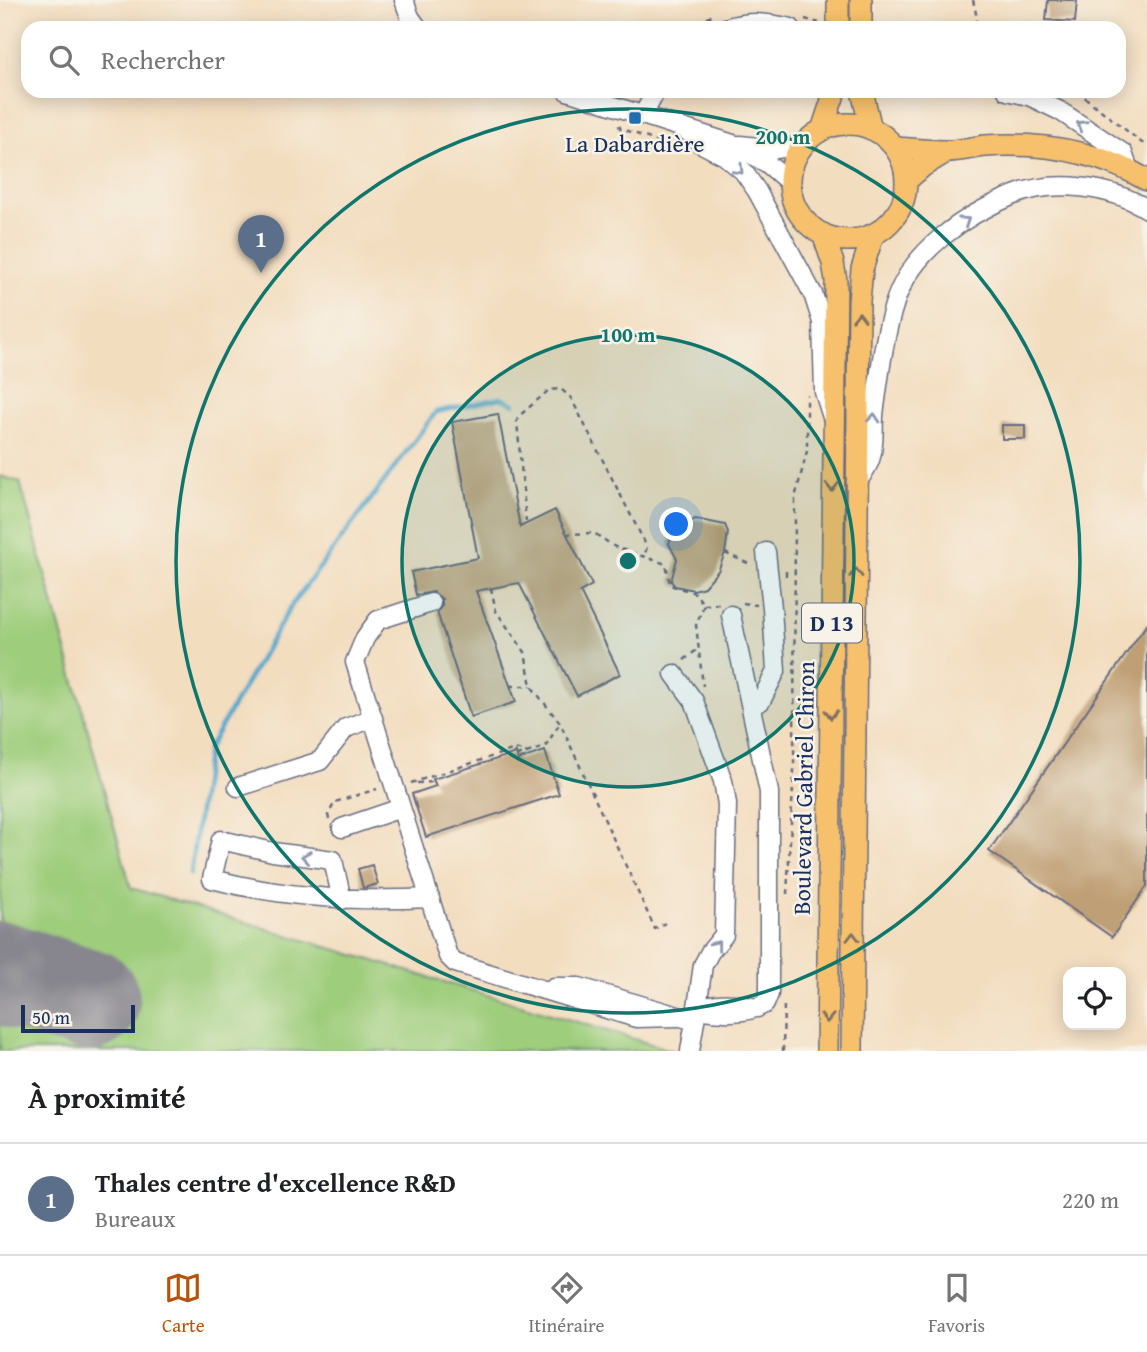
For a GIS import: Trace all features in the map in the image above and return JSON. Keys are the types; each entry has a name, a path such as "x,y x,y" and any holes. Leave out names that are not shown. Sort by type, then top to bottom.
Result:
{"main road":[{"path":"838,0 838,21"},
{"path":"860,0 861,21"},
{"path":"822,130 833,98"},
{"path":"864,98 871,128"},
{"path":"855,124 871,128 888,140 903,164 906,181 904,198 887,226 873,235 847,240 823,234 809,225 799,213 793,198 790,183 796,156 804,145 822,130 855,124"},
{"path":"895,148 946,152 983,146 1036,146 1097,158 1138,175"},
{"path":"906,181 923,166 946,152"},
{"name":"Boulevard Gabriel Chiron","path":"823,234 836,279 827,1051"},
{"name":"Boulevard Gabriel Chiron","path":"852,1051 859,301 862,270 873,235"},
{"path":"853,1005 862,1051"}],"street":[{"path":"404,0 413,21"},
{"path":"589,98 733,144 776,149 804,145"},
{"path":"643,115 652,98"},
{"path":"1033,98 1060,111 1123,153 1138,175"},
{"path":"685,129 699,142 725,156 743,171 757,191 813,294 821,322 824,393 833,418"},
{"path":"733,144 768,164 790,183"},
{"path":"857,483 871,458 878,387 895,302 906,278 925,253 967,218 1022,192 1048,187 1077,187 1111,193 1147,209"},
{"path":"751,706 761,701 776,671 766,552"},
{"path":"431,603 378,620 365,638 355,662 448,956 455,963 636,1018 690,1016 712,1003 757,1008 765,1004 769,994 769,792 731,615"},
{"path":"674,674 696,706 723,781 727,804 724,934 703,965 690,1016 690,1051"},
{"path":"237,787 320,761 346,728 373,719"},
{"path":"342,828 401,808"},
{"path":"342,900 333,860 273,852 221,840 212,879 251,889 342,900 430,898"}],"path":[{"path":"973,0 977,21"},
{"path":"1086,98 1147,147"},
{"path":"526,522 518,417 549,390 561,389 571,398 647,547 644,557"},
{"path":"725,553 768,572"},
{"path":"491,588 496,611 525,652 531,686 560,723 655,929 665,923"},
{"path":"674,674 678,666 699,649"},
{"path":"510,686 531,686"},
{"path":"517,756 545,747 560,723"},
{"path":"414,783 434,782"}],"green space":[{"path":"0,476 20,482 131,888 674,1051 0,1051"}],"building":[{"path":"1048,0 1077,0 1075,21 1046,20"},
{"path":"498,414 520,527 555,510 592,585 580,592 620,674 577,696 519,583 476,591 516,702 471,717 437,612 442,606 442,599 433,592 416,595 411,572 478,558 452,422"},
{"path":"1002,425 1025,425 1025,439 1002,439"},
{"path":"695,519 725,525 728,532 725,553 718,571 704,587 694,590 675,586 671,581 677,559 669,544 676,521 689,523"},
{"path":"1147,624 1147,886 1112,937 989,851"},
{"path":"545,751 559,794 426,837 412,794 436,786 433,779 516,753 518,760"},
{"path":"372,865 378,884 363,888 358,869"}],"waterway":[{"path":"190,874 208,749 291,606 436,412 501,398 514,404"}],"runway":[{"path":"0,972 89,1000"}],"place":[{"name":"La Dabardière","path":"635,118"},
{"name":"Thales centre d'excellence R&D","path":"261,273"}]}
